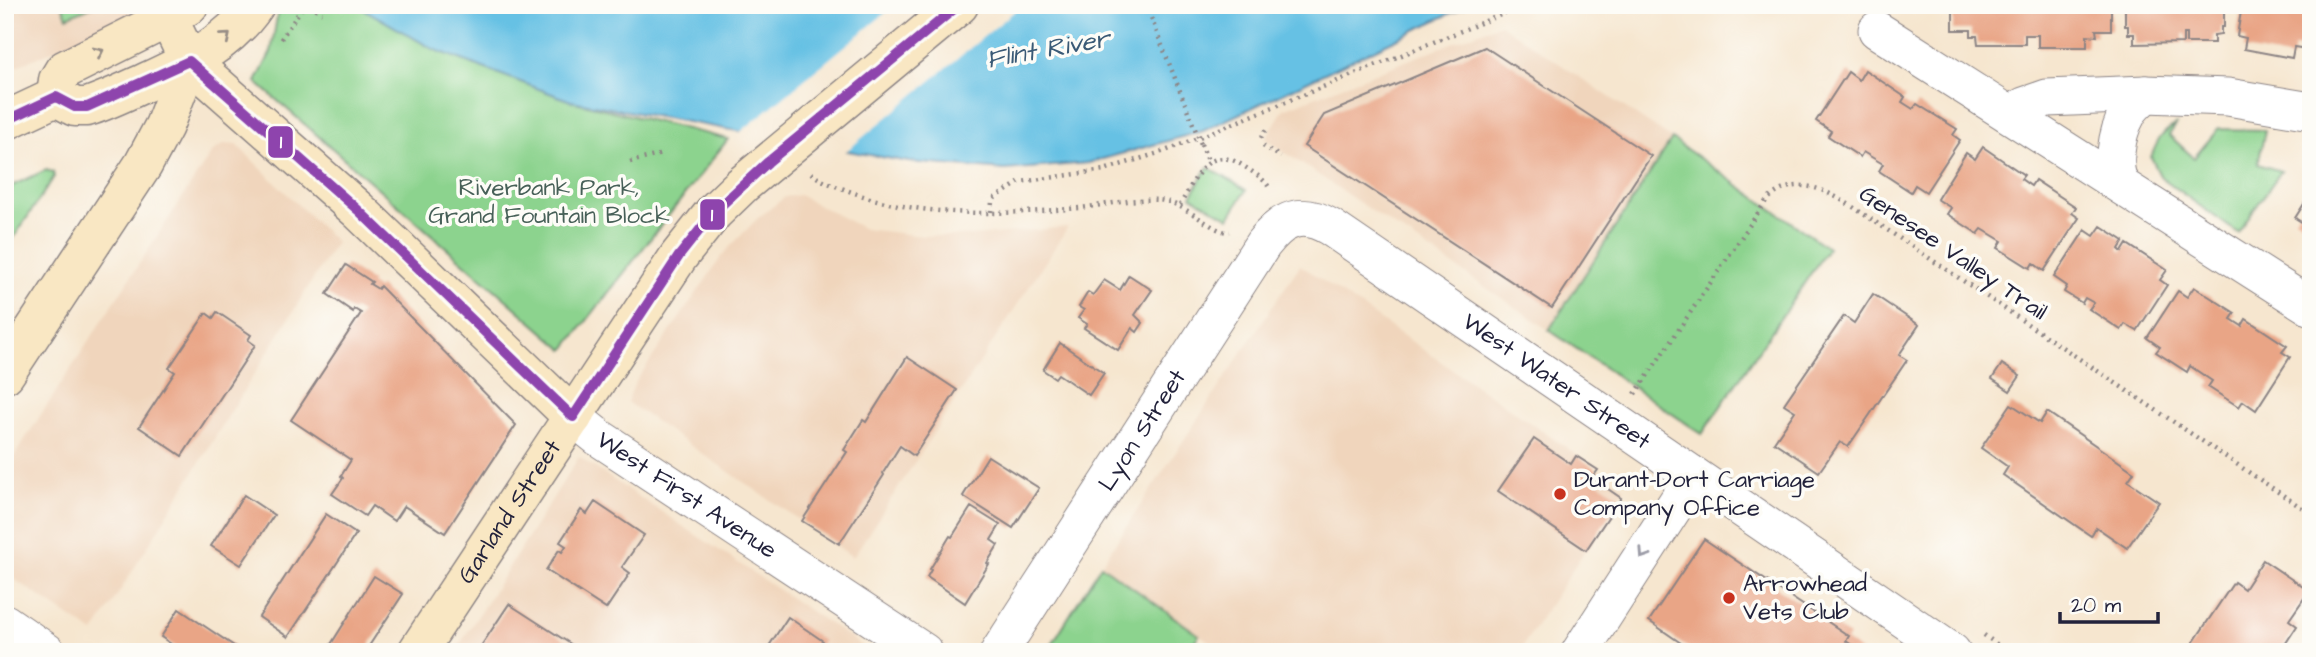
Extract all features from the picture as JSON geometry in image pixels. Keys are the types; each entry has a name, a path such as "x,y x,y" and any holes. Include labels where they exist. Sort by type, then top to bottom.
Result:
{"street":[{"path":"57,97 75,107 87,107 189,61 229,36 256,5"},
{"name":"Garland Street","path":"417,652 700,228 728,198 794,163 959,5"},
{"path":"5,374 143,165 164,126 189,61 178,12 64,70 58,80 57,97"},
{"path":"1877,30 2311,307"},
{"name":"West First Avenue","path":"189,61 358,210 572,417 598,437 924,652"},
{"path":"2013,116 2024,106 2047,98 2146,94 2228,97 2311,111"},
{"path":"2122,186 2116,177 2115,166 2123,125 2131,108 2146,94"},
{"path":"5,121 57,97"},
{"name":"West Water Street","path":"1294,219 1307,218 1330,227 1952,652"},
{"name":"Lyon Street","path":"999,652 1263,244 1277,228 1294,219"},
{"path":"1580,652 1694,476"},
{"path":"5,623 47,652"}],"path":[{"path":"281,39 304,5"},
{"path":"310,5 322,13"},
{"path":"1146,5 1209,163"},
{"path":"794,163 825,182 901,207 990,212 995,198 1020,182 1104,170 1165,151 1525,5"},
{"path":"1262,138 1266,129"},
{"path":"1263,146 1281,157"},
{"path":"630,162 663,154"},
{"path":"1180,205 1203,166 1222,157 1229,158 1259,176 1271,190"},
{"name":"Genesee Valley Trail","path":"1634,397 1766,201 1788,187 1812,186 1853,207 2311,514"}],"shaded area":[{"path":"5,5 144,5 113,25 5,71"},
{"path":"1500,24 1672,139 1549,330 1265,139 1284,109"},
{"path":"224,144 237,145 336,242 94,633 5,573 5,470 212,152"},
{"path":"799,195 864,229 923,236 973,236 1068,227 853,557 627,402 635,383 724,253 758,218 785,197"},
{"path":"1300,265 1625,488 1519,652 1224,652 1101,565"},
{"path":"579,457 872,652 455,652"}],"green space":[{"path":"62,5 95,5 67,17"},
{"name":"Riverbank Park, Grand Fountain Block","path":"279,5 357,5 433,49 571,101 728,139 564,350 256,82 271,52"},
{"path":"2176,125 2169,135 2194,158 2218,129 2265,130 2258,164 2281,171 2238,233 2161,178 2151,157 2160,138"},
{"path":"1672,139 1828,248 1702,434 1549,330"},
{"path":"1208,167 1246,190 1229,218 1191,196"},
{"path":"46,170 53,172 54,177 5,251 5,189"},
{"path":"1101,565 1199,635 1187,652 1047,652"}],"water":[{"name":"Flint River","path":"357,5 1468,5 1203,131 1088,163 1005,170 909,162 571,101 433,49"}],"pier":[{"path":"895,5 1022,5 844,153 738,134"}],"building":[{"path":"1953,5 2111,5 2111,30 2096,30 2097,36 2087,35 2087,47 2038,47 2038,35 2025,35 2025,44 1978,44 1977,36 1971,36 1971,30 1953,30"},
{"path":"2125,5 2224,5 2224,27 2221,27 2221,34 2214,35 2214,43 2186,43 2186,34 2183,34 2183,43 2134,44 2134,34 2128,34 2128,26 2125,26"},
{"path":"2242,5 2311,5 2311,59 2305,58 2307,49 2294,47 2292,58 2244,49 2246,38 2237,36"},
{"path":"1485,47 1651,156 1552,308 1304,146 1324,115"},
{"path":"1865,70 1905,97 1902,102 1913,109 1917,104 1957,129 1953,135 1960,140 1926,192 1915,185 1911,192 1879,171 1883,164 1863,152 1860,157 1828,136 1831,131 1816,121 1848,72 1859,80"},
{"path":"1983,147 2024,175 2021,179 2031,186 2035,180 2076,207 2072,213 2079,218 2044,271 2033,263 2030,268 1998,248 2002,241 1982,229 1978,234 1947,214 1951,208 1937,199 1966,153 1975,159"},
{"path":"2311,193 2311,228 2295,218"},
{"path":"2101,226 2124,241 2119,249 2122,252 2127,244 2167,270 2160,280 2167,285 2137,331 2125,324 2121,330 2089,309 2094,303 2085,298 2082,303 2064,292 2067,286 2054,277 2085,230 2094,236"},
{"path":"346,265 378,289 380,286 516,425 445,533 404,506 394,521 372,506 365,516 332,494 351,460 291,420 361,313 354,309 353,312 327,294"},
{"path":"1129,275 1152,290 1135,315 1143,323 1137,332 1132,328 1118,350 1084,328 1087,324 1078,318 1084,310 1079,307 1088,292 1093,295 1104,280 1120,290"},
{"path":"2194,287 2235,313 2231,319 2242,326 2246,319 2287,346 2282,352 2290,357 2256,410 2243,401 2239,407 2208,387 2212,381 2190,366 2187,372 2156,352 2160,347 2147,338 2178,291 2187,297"},
{"path":"1873,294 1919,325 1899,355 1907,360 1848,447 1840,442 1819,472 1774,442 1795,411 1784,404 1844,316 1854,323"},
{"path":"217,312 251,335 248,340 255,345 182,456 139,427 175,372 169,368 206,313 213,318"},
{"path":"1060,343 1104,373 1089,395 1058,374 1055,378 1043,370"},
{"path":"907,357 957,390 914,456 900,446 839,544 802,521 847,452 844,450 863,420 866,422"},
{"path":"2002,364 2020,376 2010,391 1992,379"},
{"path":"2011,404 2040,423 2047,412 2134,472 2128,481 2159,502 2127,548 2096,527 2091,536 2003,475 2008,467 1981,448"},
{"name":"Durant-Dort Carriage Company Office","path":"1534,439 1571,464 1576,456 1598,470 1592,478 1621,498 1586,550 1498,491"},
{"path":"988,456 1039,488 1013,528 963,496"},
{"path":"244,495 274,515 241,565 211,546"},
{"path":"595,502 644,535 622,567 630,573 606,609 546,570 559,550 562,552 566,546 560,542 581,510 587,514"},
{"path":"971,507 1000,525 991,540 998,545 965,603 927,577 950,536 952,537"},
{"path":"326,514 356,534 288,637 259,617"},
{"name":"Arrowhead Vets Club","path":"1704,539 1849,636 1846,641 1862,652 1694,652 1649,621"},
{"path":"2263,560 2309,591 2289,620 2297,626 2280,652 2187,652 2234,582 2244,589"},
{"path":"374,576 403,594 365,652 326,652"},
{"path":"509,604 583,652 483,652 479,649"},
{"path":"179,609 243,652 183,652 161,637"},
{"path":"788,617 823,641 816,652 765,652"}],"transit line":[{"name":"1","path":"5,121 56,97 75,107 87,107 189,61 358,210 573,417 679,256 714,212 768,162 959,5"}],"place":[{"name":"Durant-Dort Carriage Company Office","path":"1560,494"},
{"name":"Arrowhead Vets Club","path":"1729,598"}]}
